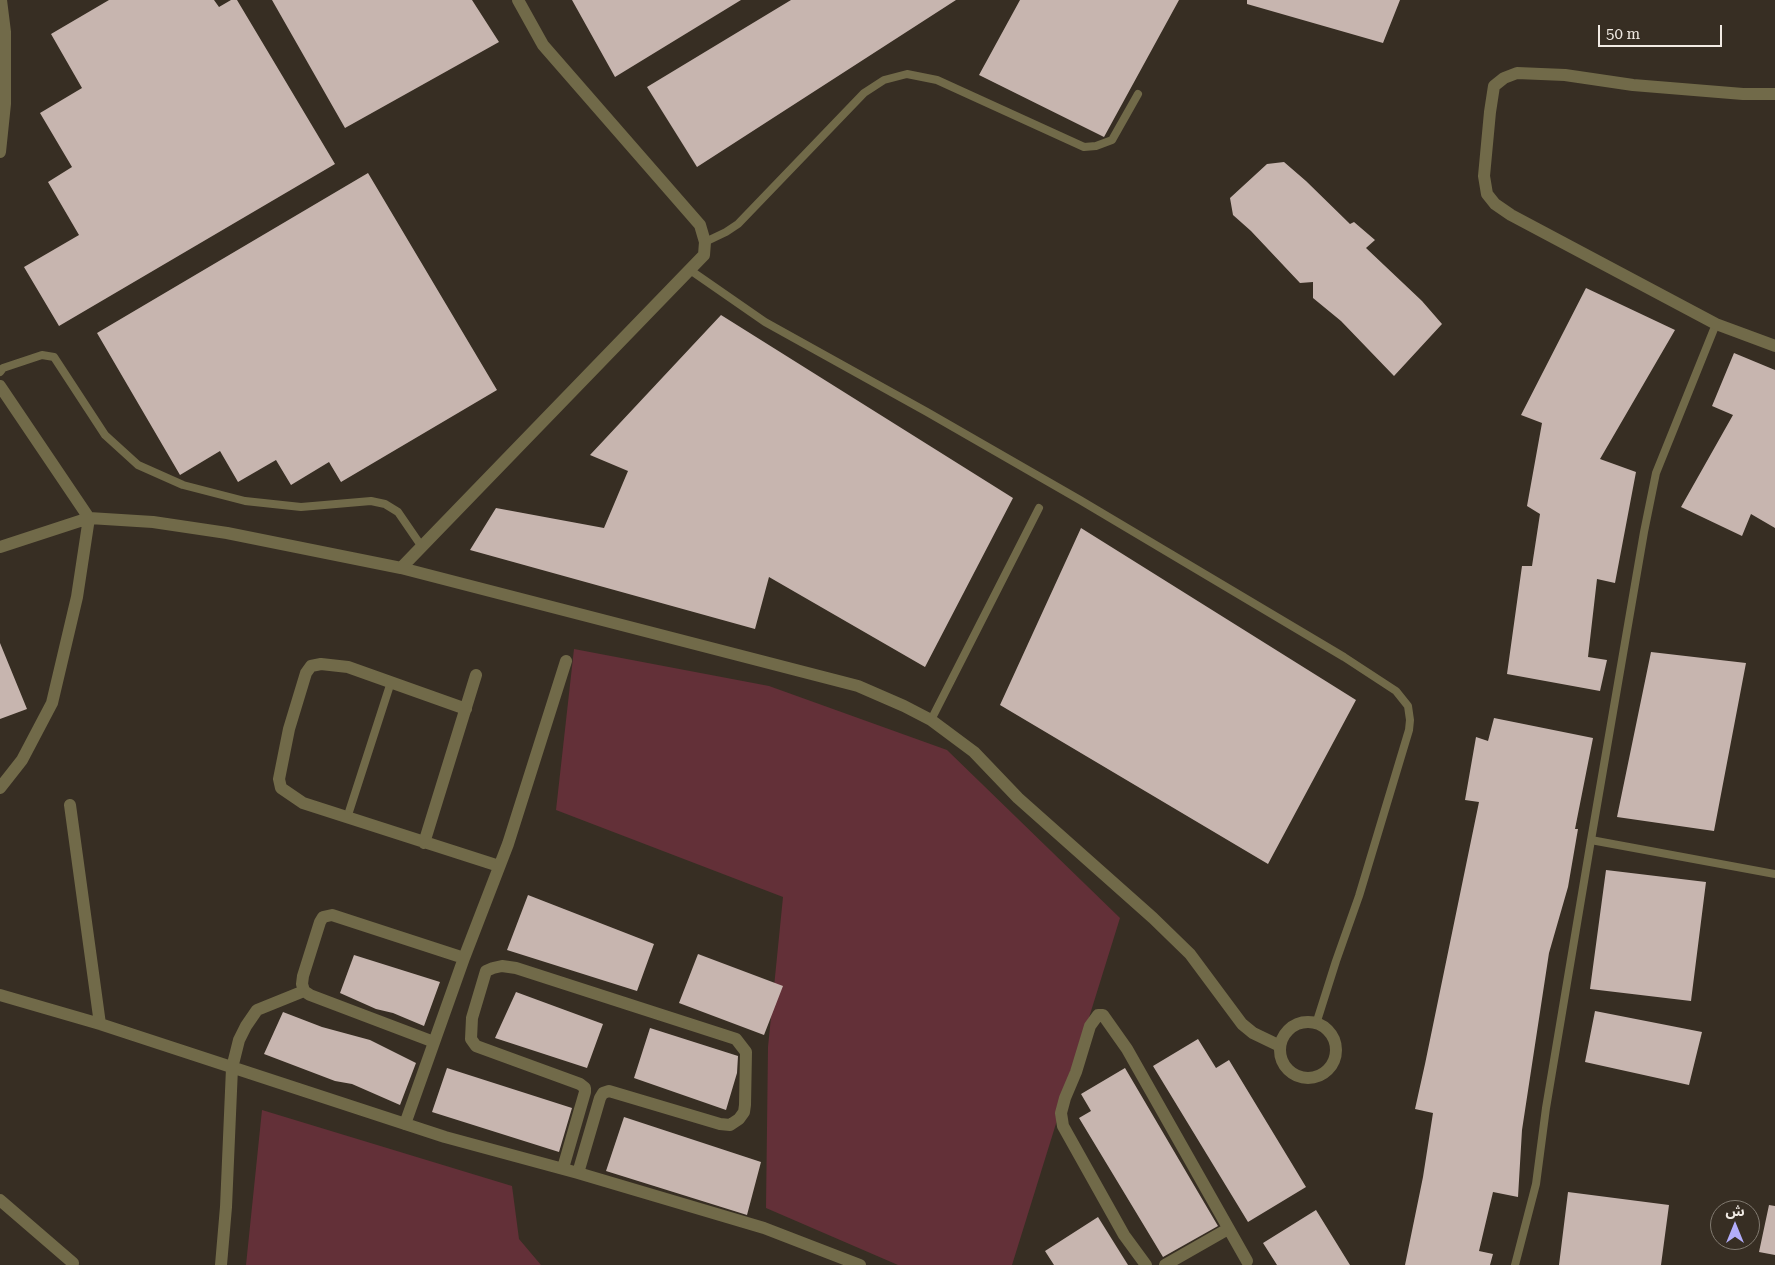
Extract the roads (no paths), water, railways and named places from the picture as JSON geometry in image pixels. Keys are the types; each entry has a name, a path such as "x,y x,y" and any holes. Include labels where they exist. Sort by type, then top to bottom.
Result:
{"street":[{"path":"0,152 5,104 5,32 1,0"},
{"path":"402,568 704,255 705,242 700,225 543,45 518,0"},
{"path":"1775,94 1743,94 1633,85 1565,75 1517,73 1504,78 1494,86 1484,176 1487,194 1495,204 1716,324 1775,346"},
{"path":"0,386 89,518 77,597 52,703 22,760 0,788"},
{"path":"0,547 89,518 154,522 227,533 402,568 858,686 931,720 974,752 1018,798 1153,918 1190,954 1242,1024 1253,1033 1280,1046"},
{"path":"406,1124 464,958 508,844 566,662"},
{"path":"466,709 348,667 321,664 311,666 306,673 289,729 279,779 281,788 303,803 499,866"},
{"path":"424,843 476,676"},
{"path":"70,805 100,1024"},
{"path":"434,1042 310,995 304,991 302,984 320,922 323,917 332,915 464,958"},
{"path":"563,1168 585,1088 580,1084 476,1046 471,1039 472,1018 486,971 493,968 502,966 516,968 736,1039 746,1052 745,1106 740,1119 730,1125 720,1124 609,1092 603,1093 578,1172"},
{"path":"221,1265 226,1207 232,1068 238,1040 257,1010 304,991"},
{"path":"0,995 100,1024 445,1137 578,1172 764,1228 860,1265"},
{"path":"1146,1265 1124,1235 1063,1126 1061,1113 1065,1098 1076,1072 1090,1026 1098,1015 1103,1015 1127,1049 1247,1261"},
{"path":"1309,1022 1316,1024 1330,1033 1336,1047 1333,1063 1322,1074 1307,1078 1292,1073 1282,1061 1280,1046 1283,1038 1293,1026 1309,1022"},
{"path":"0,1200 73,1263"},
{"path":"1165,1265 1228,1229"}],"lane":[{"path":"705,242 738,224 864,93 884,80 907,74 937,80 1084,147 1096,146 1112,140 1138,94"},
{"path":"690,270 765,322 1080,500 1344,657 1396,691 1408,706 1409,730 1359,896 1316,1024"},
{"path":"1515,1265 1536,1184 1548,1099 1591,840 1642,541 1656,473 1716,324"},
{"path":"0,372 4,368 42,355 54,357 105,435 138,465 183,486 244,501 302,507 371,501 385,504 398,512 422,547"},
{"path":"931,720 1039,508"},
{"path":"348,818 391,682"},
{"path":"1591,840 1775,874"}]}
